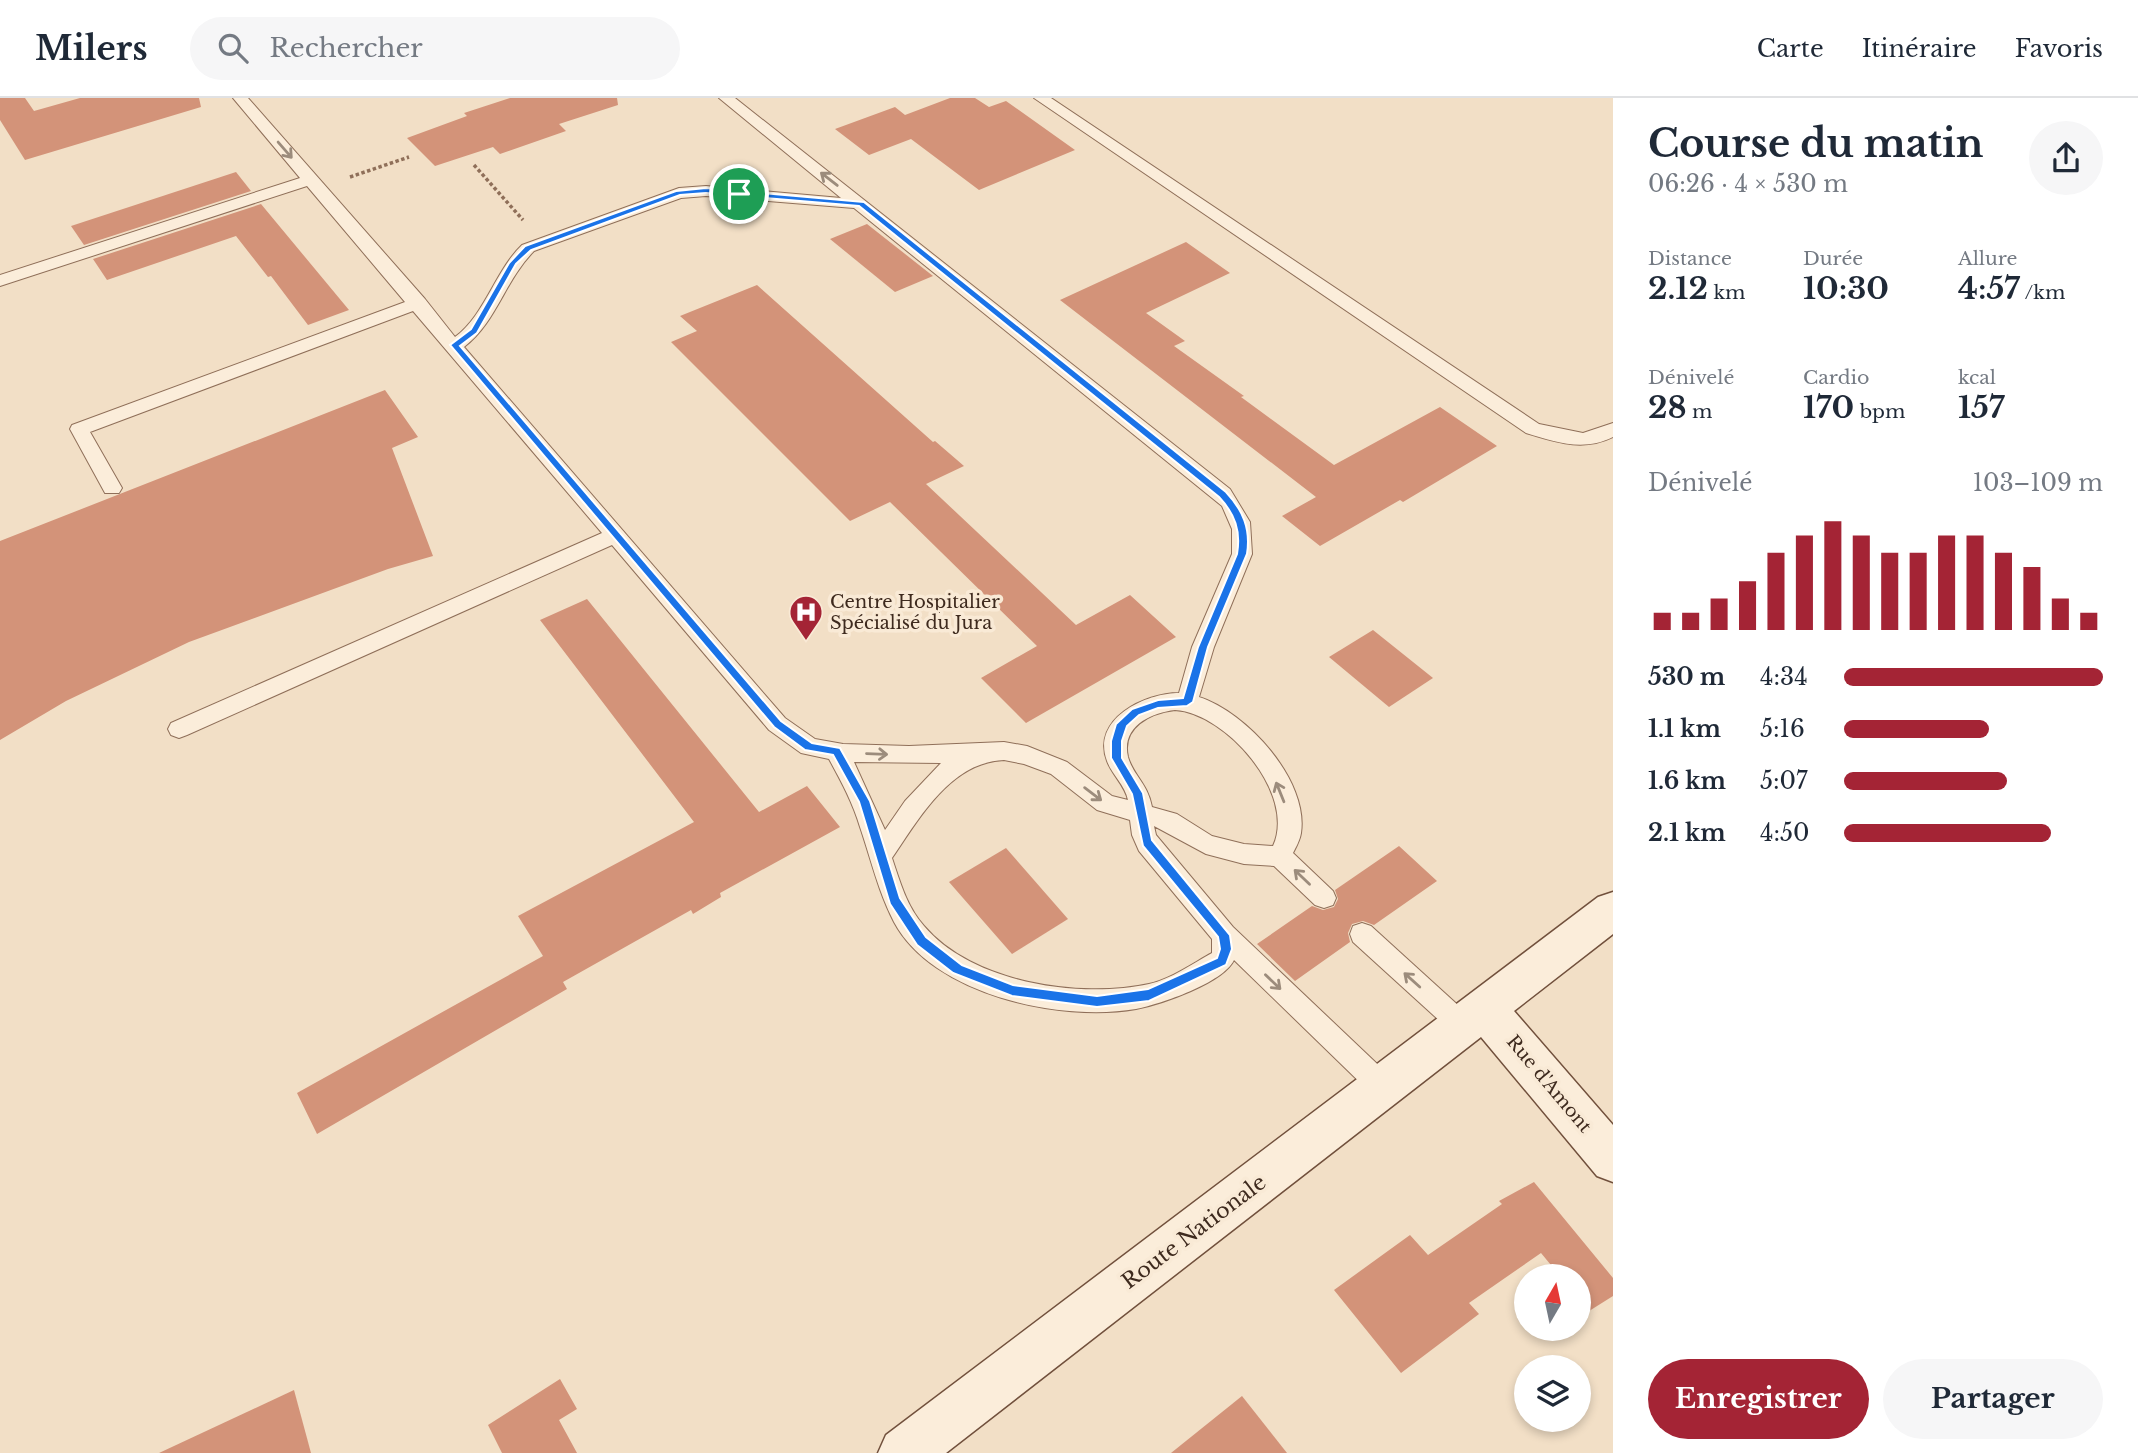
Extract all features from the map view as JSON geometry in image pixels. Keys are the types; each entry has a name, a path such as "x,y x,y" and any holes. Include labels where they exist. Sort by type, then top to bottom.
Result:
{"main road":[{"name":"Route Nationale","path":"904,1453 1613,910"},
{"name":"Rue d'Amont","path":"1472,1017 1513,1039 1613,1160"}],"lane":[{"path":"240,98 419,303 778,724 809,747 836,752 909,755 1004,751 1027,755 1059,768 1105,803 1169,821 1206,844 1244,854 1280,856 1324,898"},
{"path":"726,98 1223,495 1237,509 1245,538 1242,554 1203,647 1187,702"},
{"path":"1041,98 1534,429 1576,440 1594,440 1613,429"},
{"path":"0,281 313,184"},
{"path":"455,345 474,331 513,263 528,248 679,193 706,191 861,204"},
{"path":"112,488 79,429 419,303"},
{"path":"179,729 616,535"},
{"path":"1280,856 1290,832 1287,808 1261,752 1238,728 1204,708 1187,702 1158,704 1136,712 1122,724 1116,741 1117,758 1138,793 1147,842 1224,935 1383,1087"},
{"path":"836,752 864,801 895,900 921,941 957,969 1012,990 1097,1002 1149,995 1221,961 1226,949 1224,935"},
{"path":"880,857 913,808 949,769 985,752"},
{"path":"1362,934 1472,1017"}],"path":[{"path":"313,184 408,157"},
{"path":"474,165 543,241"}],"building":[{"path":"0,98 25,98 34,111 80,98 199,98 201,107 25,160 0,120"},
{"path":"510,98 617,98 618,105 559,124 566,131 500,154 493,147 435,166 407,138 467,116 464,113"},
{"path":"950,98 975,98 989,107 1006,101 1075,150 979,190 911,139 869,155 835,129 895,107 905,115"},
{"path":"236,172 251,191 84,245 71,226"},
{"path":"261,204 349,310 308,325 236,236 107,280 93,259"},
{"path":"867,224 933,276 895,292 830,239"},
{"path":"1186,242 1230,273 1146,313 1185,341 1174,346 1334,465 1440,407 1497,446 1403,502 1400,500 1320,546 1282,516 1316,497 1060,300"},
{"path":"757,285 933,442 964,466 926,484 1076,625 1130,595 1176,637 1026,723 981,678 1037,646 890,502 850,521 671,342 697,331 680,316"},
{"path":"385,390 418,437 392,448 433,556 388,569 189,642 66,701 0,740 0,541"},
{"path":"587,599 759,812 807,786 840,827 720,893 721,897 693,914 691,910 563,982 567,989 317,1134 297,1093 543,956 518,916 694,822 540,620"},
{"path":"1373,630 1433,678 1389,707 1329,657"},
{"path":"1399,846 1437,881 1374,925 1363,921 1352,924 1348,933 1350,942 1295,981 1257,944 1312,906 1323,910 1334,907 1338,899 1335,890"},
{"path":"1006,848 1068,919 1012,954 949,882"},
{"path":"1534,1182 1613,1278 1613,1296 1591,1310 1591,1264 1550,1264 1541,1253 1525,1264 1514,1264 1514,1272 1469,1303 1479,1314 1401,1373 1334,1290 1410,1235 1428,1255 1502,1204 1499,1201"},
{"path":"560,1379 577,1409 559,1420 577,1453 502,1453 488,1425"},
{"path":"294,1390 311,1453 159,1453"},
{"path":"1242,1396 1287,1453 1171,1453"}],"place":[{"name":"Centre Hospitalier Spécialisé du Jura","path":"806,642"}],"route":[{"path":"706,191 739,194 861,204 1237,509 1245,538 1242,554 1203,647 1187,702 1158,704 1136,712 1122,724 1116,741 1117,758 1138,793 1147,842 1224,935 1226,949 1221,961 1185,981 1149,995 1097,1002 1012,990 957,969 921,941 895,900 864,801 836,752 809,747 778,724 455,345 474,331 513,263 528,248 679,193 706,191"}]}
